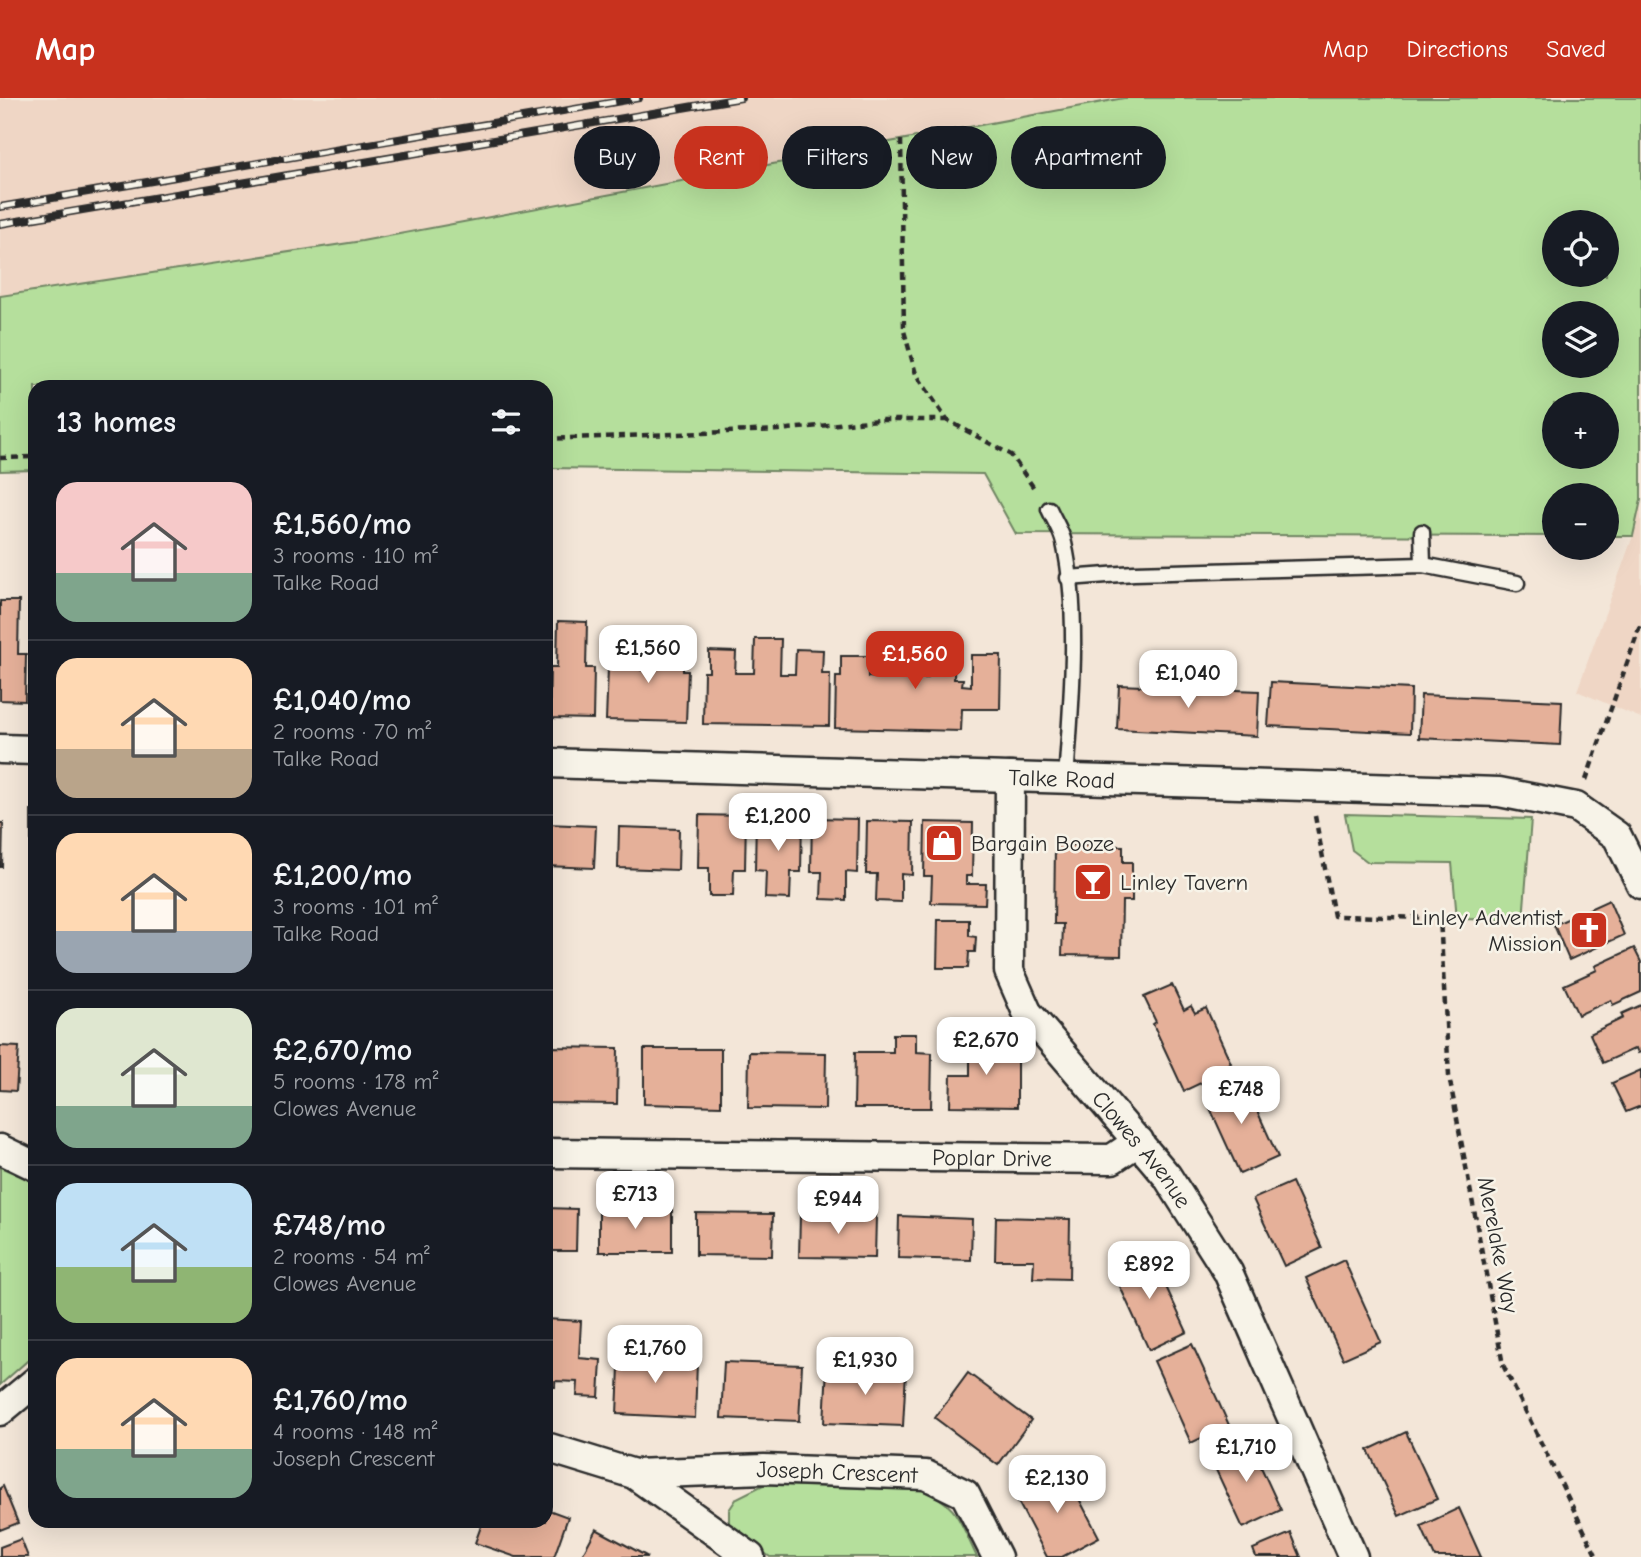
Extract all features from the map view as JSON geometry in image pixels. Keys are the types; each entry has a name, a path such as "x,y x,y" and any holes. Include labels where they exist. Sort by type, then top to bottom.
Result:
{"street":[{"path":"0,749 28,750"},
{"name":"Talke Road","path":"553,763 1499,792 1576,807"},
{"name":"Clowes Avenue","path":"1010,778 1009,971 1027,1012 1167,1175 1228,1272 1353,1557"},
{"path":"1576,807 1617,836 1641,884"},
{"name":"Poplar Drive","path":"553,1153 1112,1160 1139,1140"},
{"path":"0,1149 28,1163"},
{"path":"0,1411 28,1388"},
{"name":"Joseph Crescent","path":"553,1449 634,1474 750,1557"},
{"name":"Joseph Crescent","path":"634,1474 764,1469 926,1475 965,1494 997,1557"}],"lane":[{"path":"1048,509 1064,542 1068,579 1073,683 1066,779"},
{"path":"1422,532 1423,565"},
{"path":"1068,579 1134,573 1423,565 1517,583"}],"path":[{"path":"901,140 904,331 916,374 947,420 1011,455 1048,509"},
{"path":"553,439 779,430 878,420 947,420"},
{"path":"0,458 28,457"},
{"path":"1576,807 1641,623"},
{"name":"Merelake Way","path":"1309,787 1334,916 1440,918 1449,1076 1503,1365 1597,1557"}],"shaded area":[{"path":"0,98 1124,98 975,126 906,126 906,139 892,142 892,126 782,126 782,162 768,165 768,126 674,126 674,182 660,185 660,126 574,126 574,189 639,189 362,241 0,296"},
{"path":"1641,500 1641,718 1577,691 1633,536"}],"green space":[{"path":"1124,98 1641,98 1641,500 1633,536 1619,536 1619,483 1542,483 1542,536 1016,534 983,474 553,468 553,380 28,380 28,470 0,471 0,296 362,241 639,189 660,189 660,185 674,182 674,189 768,189 768,165 782,162 782,189 892,189 892,142 906,139 906,189 997,189 997,126 975,126"},
{"path":"1345,814 1531,819 1523,920 1457,919 1452,863 1368,862 1352,850"},
{"path":"0,1167 28,1179 28,1360 0,1385"},
{"path":"765,1484 921,1490 951,1508 977,1557 770,1557 729,1523 729,1510 737,1498"}],"building":[{"path":"0,601 19,601 18,654 26,654 25,701 0,700"},
{"path":"558,621 587,622 586,668 594,668 593,719 553,718 553,667 557,667"},
{"path":"657,637 683,638 683,671 688,671 686,722 606,720 608,669 613,669 614,645 641,646 641,670 656,670"},
{"path":"755,639 781,639 780,674 795,674 796,649 823,650 822,674 830,674 829,726 703,724 704,672 709,672 709,651 736,652 735,673 754,673"},
{"path":"887,644 913,644 912,678 928,678 928,644 955,644 954,679 963,679 962,685 971,686 971,655 1001,655 1000,709 962,709 961,731 835,728 836,677 841,677 841,656 868,656 868,677 887,678"},
{"path":"1271,682 1411,689 1410,733 1268,726"},
{"path":"1119,685 1259,691 1257,736 1117,729"},
{"path":"1421,695 1562,701 1560,745 1419,738"},
{"path":"699,815 746,816 745,869 734,869 733,896 709,896 709,868 698,868"},
{"path":"756,817 802,818 801,872 791,872 790,899 765,898 766,871 755,870"},
{"path":"812,818 858,819 857,873 846,872 846,900 821,899 822,872 811,872"},
{"path":"867,821 913,822 912,875 901,874 901,902 876,901 877,874 866,874"},
{"path":"925,822 973,823 972,876 966,876 966,884 986,884 985,904 931,903 932,876 924,876"},
{"path":"0,823 3,823 2,867 0,867"},
{"path":"553,824 596,826 594,868 553,866"},
{"path":"619,827 679,829 678,870 618,868"},
{"name":"Linley Tavern","path":"1055,845 1123,846 1123,862 1132,862 1132,901 1122,901 1121,956 1062,955 1063,924 1054,924"},
{"name":"Linley Adventist Mission","path":"1609,900 1624,935 1569,960 1554,925"},
{"path":"938,920 969,920 969,936 976,937 975,952 969,952 968,968 937,968"},
{"path":"1634,948 1641,962 1641,992 1613,1005 1611,1000 1578,1015 1564,985 1597,970 1595,966"},
{"path":"1172,985 1184,1010 1191,1006 1195,1013 1206,1008 1231,1063 1220,1068 1222,1073 1184,1091 1153,1024 1156,1022 1144,997"},
{"path":"1641,1005 1641,1052 1638,1053 1636,1048 1603,1063 1590,1034 1623,1018 1621,1014"},
{"path":"893,1034 916,1034 916,1052 932,1053 931,1108 854,1108 855,1052 893,1052"},
{"path":"970,1035 997,1035 997,1058 1017,1058 1017,1107 950,1106 951,1075 970,1075"},
{"path":"0,1046 19,1047 16,1091 0,1090"},
{"path":"553,1047 618,1048 617,1104 553,1103"},
{"path":"644,1049 721,1049 721,1106 644,1104"},
{"path":"749,1052 826,1053 825,1109 748,1108"},
{"path":"1641,1070 1641,1106 1626,1112 1612,1083"},
{"path":"1242,1077 1278,1157 1240,1174 1204,1095"},
{"path":"1292,1182 1322,1248 1284,1266 1253,1199"},
{"path":"553,1208 577,1209 576,1251 553,1251"},
{"path":"599,1210 672,1210 672,1252 599,1252"},
{"path":"696,1213 773,1214 772,1256 696,1255"},
{"path":"800,1215 876,1216 875,1258 799,1257"},
{"path":"899,1216 972,1219 971,1260 898,1258"},
{"path":"996,1217 1070,1219 1069,1279 1033,1278 1034,1260 995,1260"},
{"path":"1150,1252 1187,1332 1149,1350 1112,1269"},
{"path":"1344,1260 1381,1342 1343,1359 1306,1278"},
{"path":"553,1319 581,1321 579,1358 601,1360 599,1397 577,1396 578,1382 555,1381 555,1387"},
{"path":"620,1343 644,1344 644,1360 697,1362 695,1418 617,1414"},
{"path":"1192,1344 1229,1425 1191,1443 1154,1361"},
{"path":"724,1362 802,1365 799,1421 721,1418"},
{"path":"827,1367 906,1371 903,1426 824,1423"},
{"path":"968,1373 1031,1420 998,1465 935,1418"},
{"path":"1406,1432 1437,1499 1399,1516 1368,1450"},
{"path":"1248,1439 1281,1510 1243,1528 1210,1457"},
{"path":"1063,1468 1099,1537 1062,1557 1047,1557 1014,1494"},
{"path":"3,1486 18,1523 0,1530 0,1488"},
{"path":"1459,1508 1481,1557 1435,1557 1421,1526"},
{"path":"553,1512 568,1517 554,1557 516,1557 475,1543 480,1528 553,1528"},
{"path":"596,1529 648,1557 581,1557"},
{"path":"1291,1533 1301,1557 1256,1557 1253,1549"},
{"path":"21,1539 28,1557 0,1557 0,1547"}],"railway":[{"path":"0,207 639,98"},
{"path":"0,224 741,98"}],"place":[{"name":"Bargain Booze","path":"944,843"},
{"name":"Linley Tavern","path":"1093,882"},
{"name":"Linley Adventist Mission","path":"1589,930"}]}
